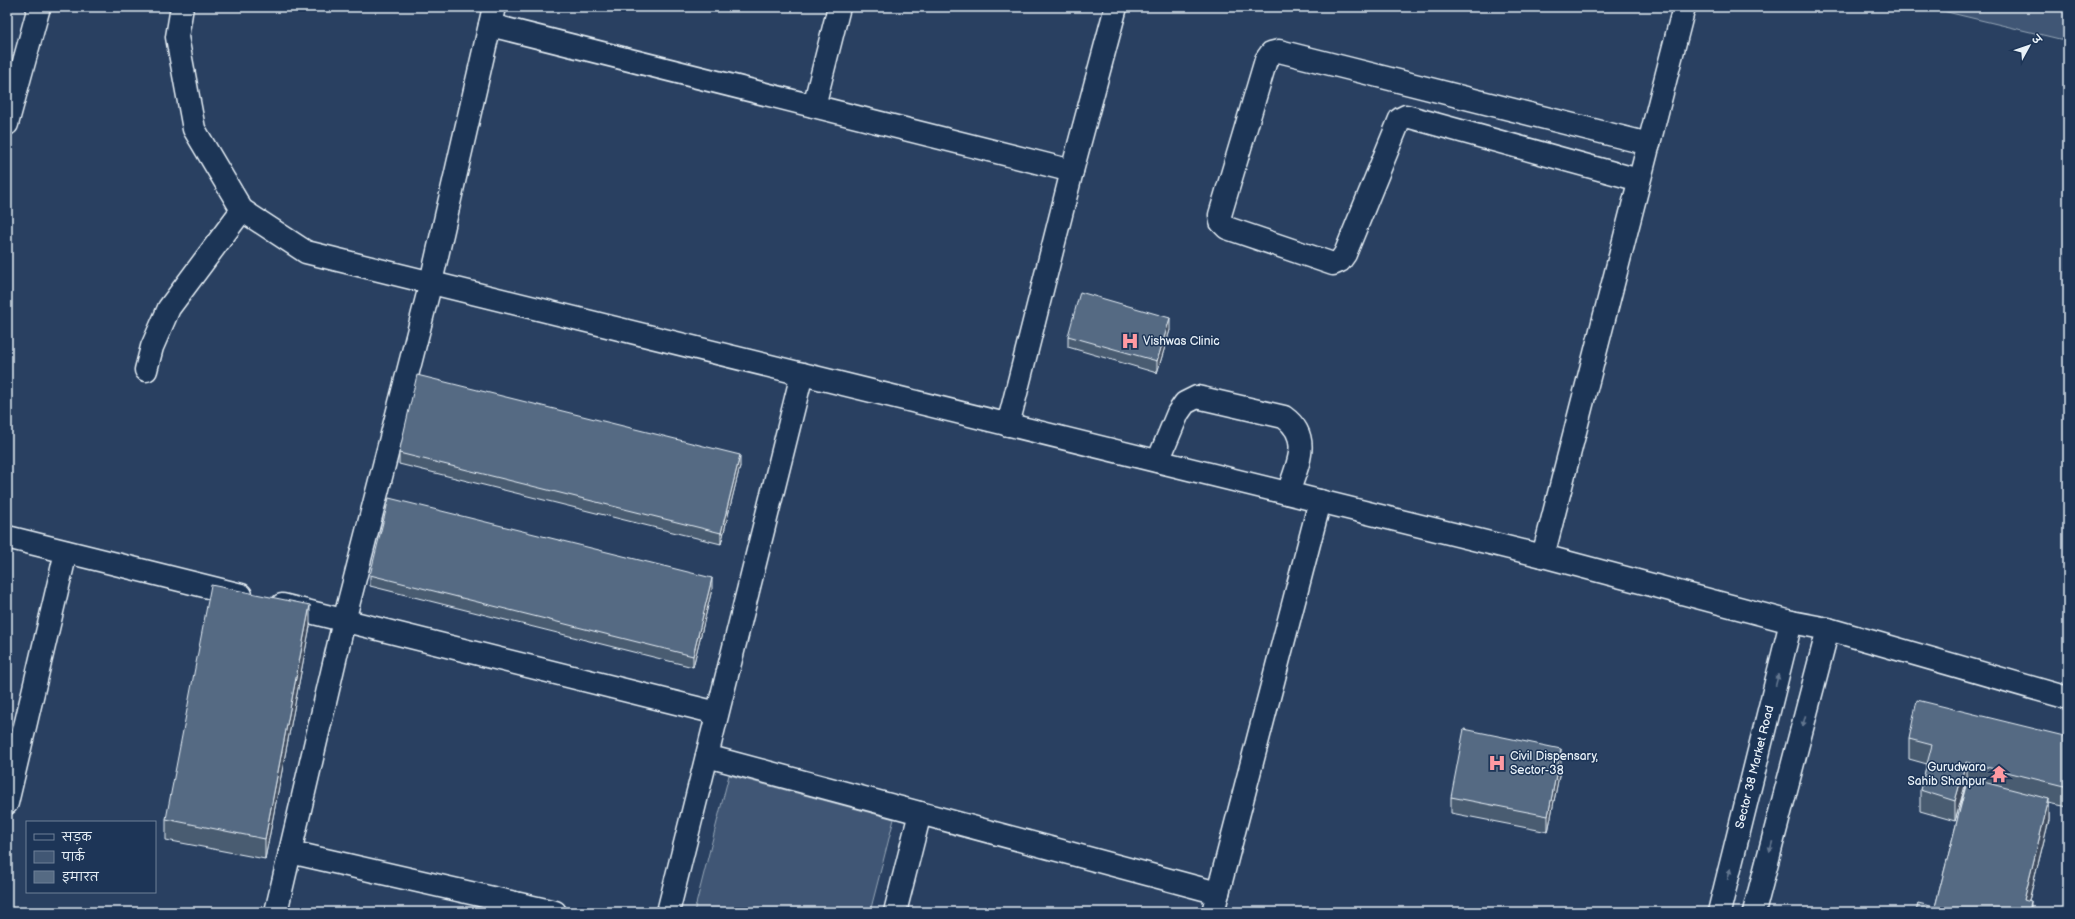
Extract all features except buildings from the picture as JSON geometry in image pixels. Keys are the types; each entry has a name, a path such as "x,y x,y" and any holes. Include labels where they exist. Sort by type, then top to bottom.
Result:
{"street":[{"path":"7,124 39,7"},
{"path":"182,7 177,36 194,130 242,210 306,252 1543,556 1791,622 1828,629 2068,698"},
{"path":"814,106 840,7"},
{"path":"1008,425 1072,171 1116,7"},
{"path":"1543,556 1684,7"},
{"path":"276,912 344,621 431,282 492,16 814,106 1072,171"},
{"path":"1639,180 1406,116 1400,119 1345,254 1340,261 1333,264 1227,228 1221,222 1220,215 1266,60 1271,53 1278,51 1649,144"},
{"path":"146,370 152,347 169,308 242,210"},
{"path":"668,912 802,374"},
{"path":"1158,461 1178,413 1185,403 1197,397 1284,417 1292,423 1300,439 1301,453 1288,493"},
{"path":"707,756 920,813 1215,903 1320,501"},
{"path":"7,537 717,713"},
{"path":"7,803 66,552"},
{"name":"Sector 38 Market Road","path":"1719,912 1791,622"},
{"path":"1754,912 1828,629"},
{"path":"895,912 920,813"},
{"path":"290,852 517,908 555,912"}],"green space":[{"path":"1926,7 2068,7 2068,41"},
{"path":"729,775 894,819 870,912 694,912"}],"place":[{"name":"Vishwas Clinic","path":"1130,341"},
{"name":"Civil Dispensary, Sector-38","path":"1497,763"},
{"name":"Gurudwara Sahib Shahpur","path":"1999,774"}]}
